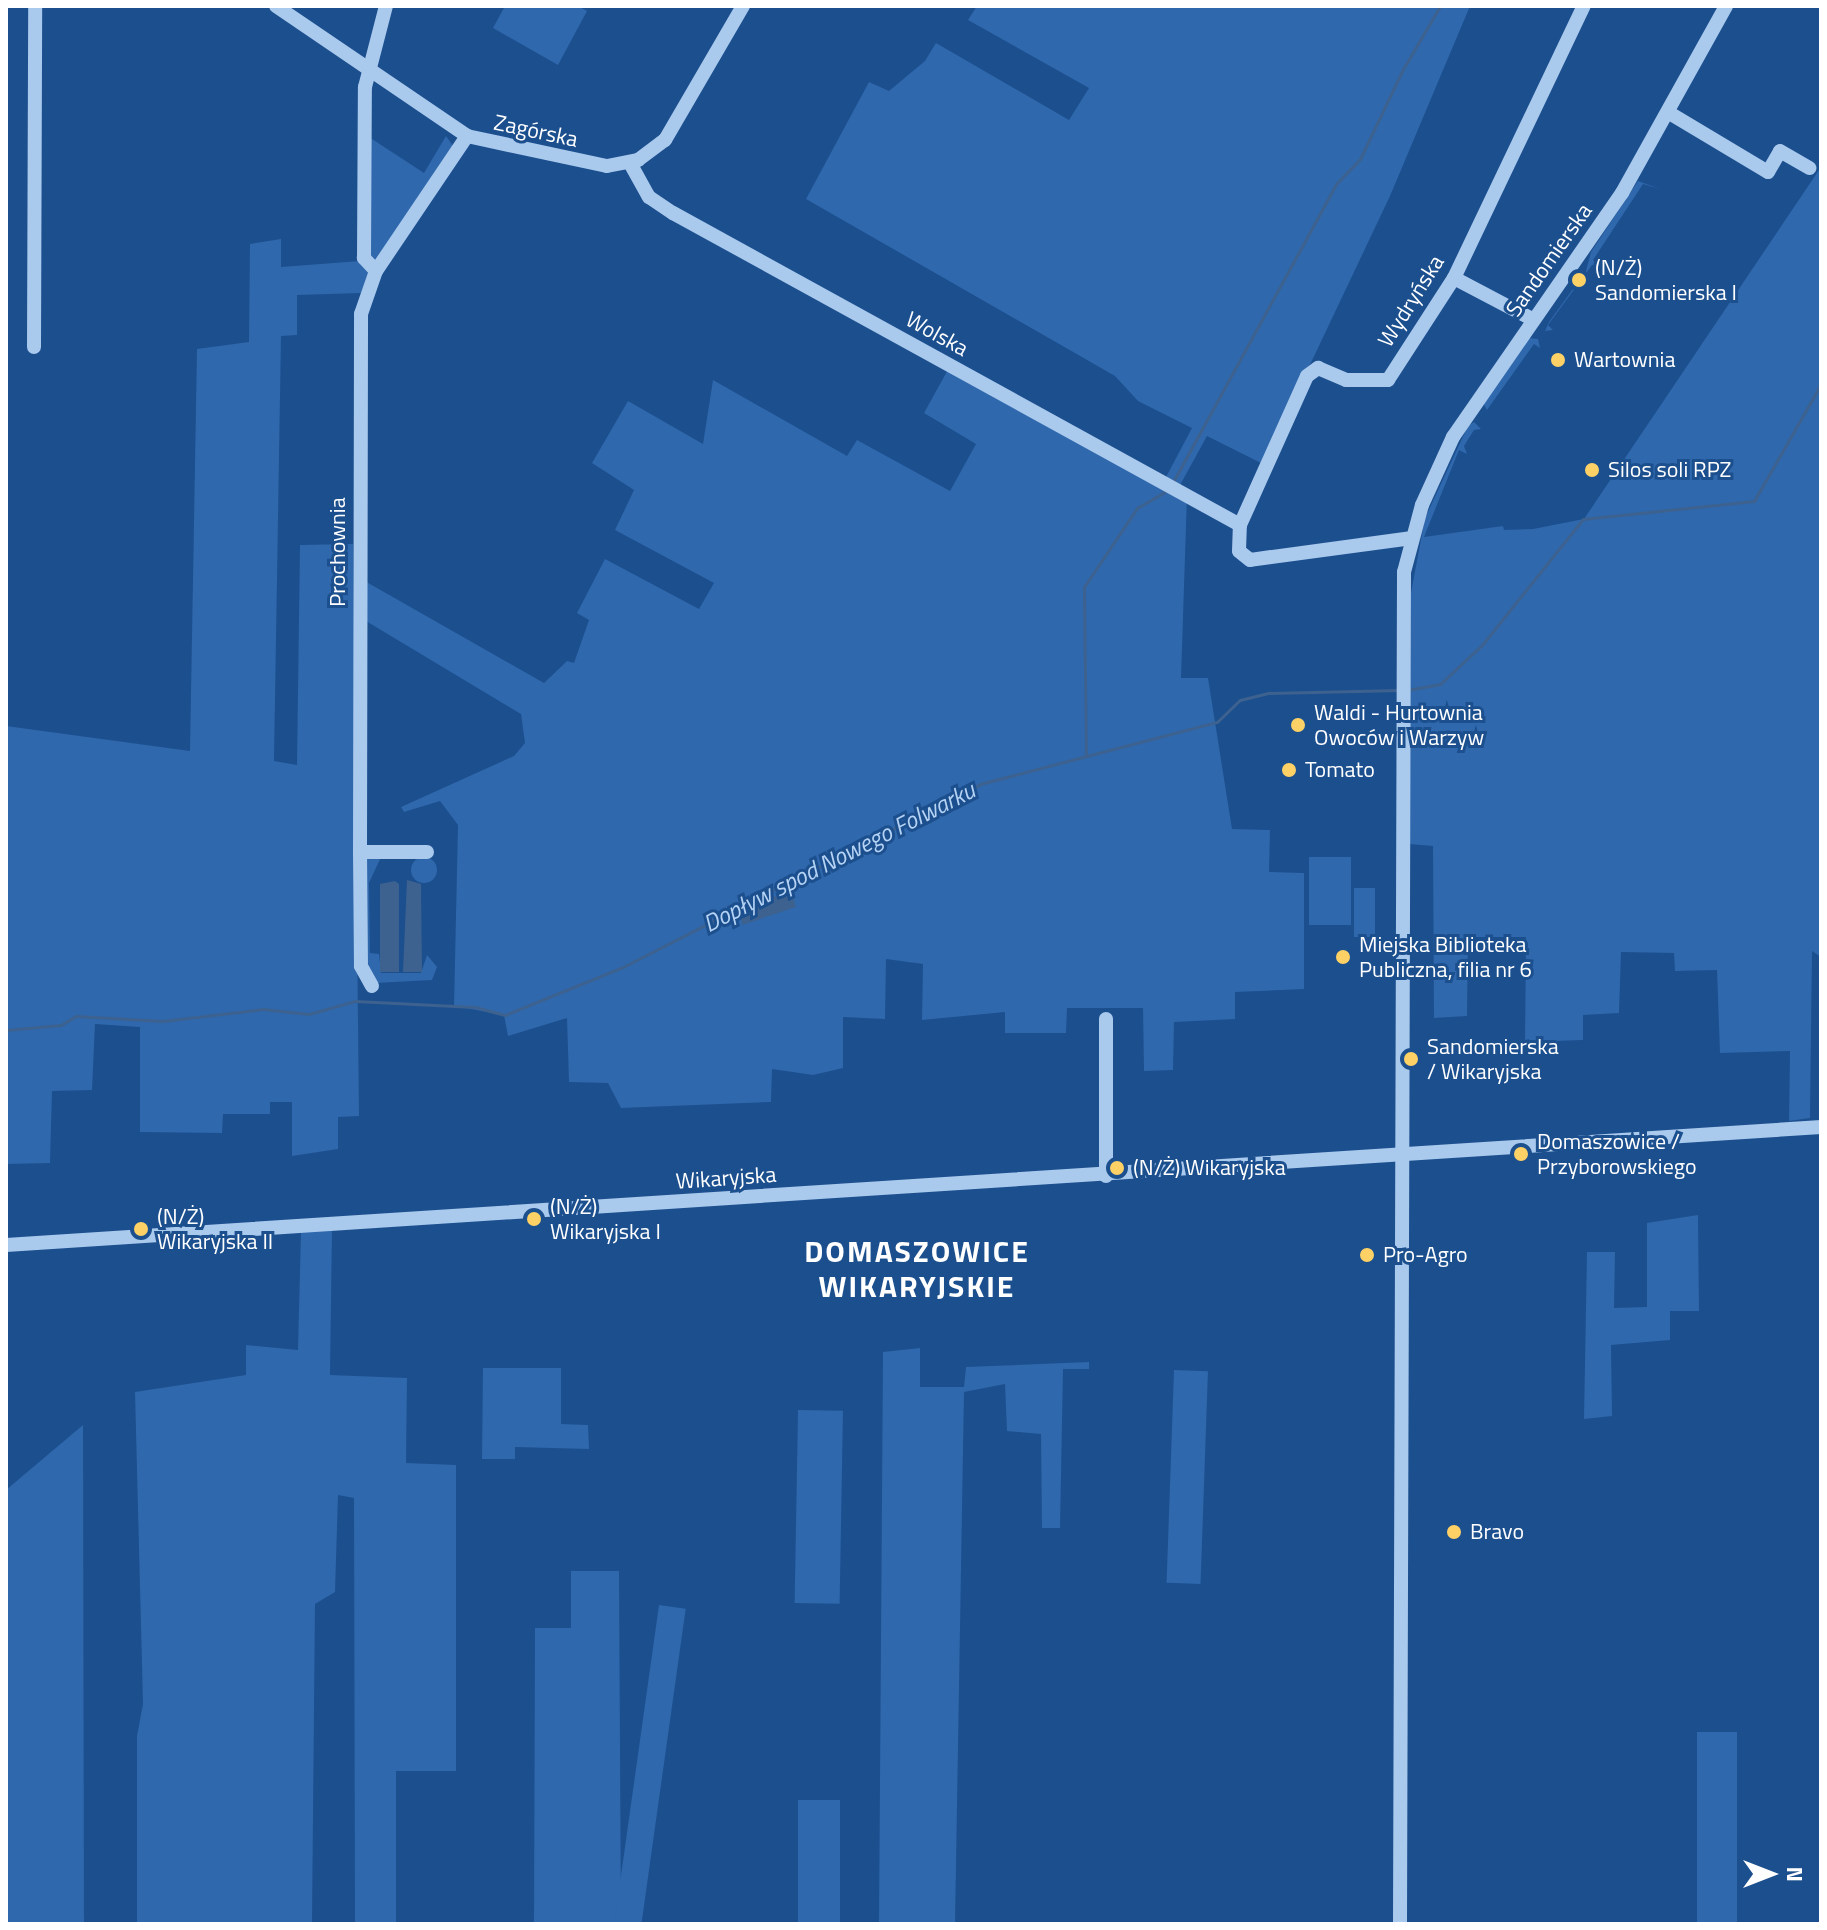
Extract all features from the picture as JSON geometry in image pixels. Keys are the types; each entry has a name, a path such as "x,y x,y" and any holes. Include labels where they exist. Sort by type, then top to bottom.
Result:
{"street":[{"path":"34,347 35,6"},
{"name":"Zagórska","path":"276,6 467,136 590,165 630,163"},
{"path":"376,271 364,258 369,71 386,6"},
{"path":"630,163 651,153 671,133 743,6"},
{"name":"Wydryńska","path":"1240,525 1310,371 1318,368 1346,380 1388,380 1454,278 1584,6"},
{"name":"Sandomierska","path":"1400,1924 1403,588 1412,539 1453,437 1671,114 1726,6"},
{"path":"1671,114 1768,172 1780,151 1810,168"},
{"name":"Prochownia","path":"372,986 361,966 360,328 376,271 467,136"},
{"name":"Wolska","path":"630,163 649,197 673,213 1240,525"},
{"path":"1454,278 1534,320"},
{"path":"1240,525 1239,551 1250,560 1412,539"},
{"path":"360,852 427,852"},
{"path":"1106,1019 1106,1176"},
{"name":"Wikaryjska","path":"6,1245 1106,1176 1821,1127"}],"shaded area":[{"path":"505,6 578,6 587,11 558,65 493,28"},
{"path":"977,6 1470,6 1390,196 1263,464 1207,436 1179,487 1165,479 1192,428 1138,401 1115,376 806,199 869,82 889,91 925,61 936,43 1069,120 1089,88 968,20"},
{"path":"446,136 453,146 377,262 368,260 369,137 424,173"},
{"path":"1821,167 1821,957 1812,951 1810,1118 1789,1121 1790,1051 1720,1053 1717,970 1675,971 1674,953 1621,952 1619,1013 1583,1015 1583,1040 1525,1042 1526,937 1468,937 1467,1016 1434,1018 1433,846 1409,844 1411,593 1425,518 1468,426 1474,422 1481,429 1474,430 1464,446 1467,454 1459,450 1424,537 1503,526 1504,530 1533,529 1584,519"},
{"path":"1638,181 1660,189 1643,184 1593,260 1600,265 1592,265 1548,325 1553,330 1545,331 1549,322 1586,271 1591,252"},
{"path":"281,239 281,267 360,261 369,273 361,293 297,295 297,335 281,336 274,761 297,765 300,545 353,544 359,1116 338,1117 338,1149 292,1156 292,1102 270,1102 270,1114 223,1114 222,1133 140,1132 140,1027 95,1024 92,1090 52,1091 50,1163 6,1164 6,726 190,751 197,349 249,342 250,244"},
{"path":"1529,338 1538,339 1540,348 1534,344 1487,410 1483,403"},
{"path":"950,366 1187,496 1181,678 1208,678 1232,829 1270,830 1269,872 1304,873 1304,989 1235,992 1235,1019 1174,1022 1173,1070 1144,1071 1143,1008 1067,1008 1066,1033 1005,1033 1005,1012 922,1020 923,964 886,959 885,1019 843,1017 843,1068 813,1075 772,1069 771,1102 621,1108 608,1083 569,1082 567,1018 508,1036 504,1015 454,1006 458,825 440,801 404,812 401,807 514,756 525,743 521,714 366,621 363,580 544,683 567,661 574,663 589,620 577,613 605,559 699,609 714,583 615,530 634,490 592,463 628,401 703,444 713,380 847,456 857,440 950,491 976,444 924,413"},
{"path":"381,857 369,883 370,953 379,954 381,973 421,973 427,955 437,967 432,980 375,983 367,964 363,868 367,858"},
{"path":"424,857 433,861 437,870 433,879 424,883 415,879 411,870 415,861"},
{"path":"1309,857 1351,857 1351,925 1309,925"},
{"path":"407,880 421,884 422,972 403,972"},
{"path":"395,881 399,884 399,972 380,972 380,884"},
{"path":"1354,888 1375,888 1375,937 1354,937"},
{"path":"791,889 796,907 742,925 740,912"},
{"path":"1698,1215 1699,1311 1670,1311 1670,1340 1611,1345 1612,1416 1584,1419 1587,1252 1615,1252 1614,1308 1647,1307 1647,1223"},
{"path":"332,1230 330,1375 407,1378 406,1463 456,1465 456,1771 396,1771 396,1924 355,1924 354,1498 338,1495 335,1592 315,1604 312,1924 137,1924 137,1736 143,1704 135,1392 246,1375 246,1345 298,1350 301,1232"},
{"path":"920,1348 920,1387 964,1387 966,1367 1089,1362 1089,1369 1063,1369 1060,1528 1042,1528 1041,1434 1007,1431 1005,1384 964,1392 955,1924 879,1924 883,1352"},
{"path":"483,1368 561,1368 561,1424 588,1425 589,1449 515,1447 515,1459 482,1459"},
{"path":"1174,1370 1208,1371 1201,1584 1167,1583"},
{"path":"798,1410 843,1411 840,1604 795,1603"},
{"path":"83,1425 84,1924 6,1924 6,1490"},
{"path":"571,1571 619,1571 621,1924 534,1924 535,1628 571,1628"},
{"path":"659,1605 686,1609 641,1924 615,1921"},
{"path":"1697,1732 1737,1732 1737,1924 1697,1924"},
{"path":"798,1800 840,1800 840,1924 798,1924"}],"waterway":[{"path":"1173,482 1336,184 1360,159 1402,71 1440,6"},
{"name":"Dopływ spod Nowego Folwarku","path":"1407,690 1440,684 1482,645 1583,519 1754,501 1821,384"},
{"path":"1086,756 1084,587 1137,508 1166,491"},
{"name":"Dopływ spod Nowego Folwarku","path":"6,1030 61,1025 76,1016 163,1021 263,1009 309,1014 355,1001 475,1007 505,1015 623,967 980,784 1217,722 1240,700 1269,693 1400,690"}],"place":[{"name":"(N/Ż) Sandomierska I","path":"1579,280"},
{"name":"Wartownia","path":"1558,360"},
{"name":"Silos soli RPZ","path":"1592,470"},
{"name":"Waldi - Hurtownia Owoców i Warzyw","path":"1298,725"},
{"name":"Tomato","path":"1289,770"},
{"name":"Miejska Biblioteka Publiczna, filia nr 6","path":"1343,957"},
{"name":"Sandomierska / Wikaryjska","path":"1411,1059"},
{"name":"Domaszowice / Przyborowskiego","path":"1521,1154"},
{"name":"(N/Ż) Wikaryjska","path":"1117,1168"},
{"name":"(N/Ż) Wikaryjska I","path":"534,1219"},
{"name":"(N/Ż) Wikaryjska II","path":"141,1229"},
{"name":"Pro-Agro","path":"1367,1255"},
{"name":"Bravo","path":"1454,1532"}],"district":[{"name":"DOMASZOWICE WIKARYJSKIE","path":"917,1268"}]}
